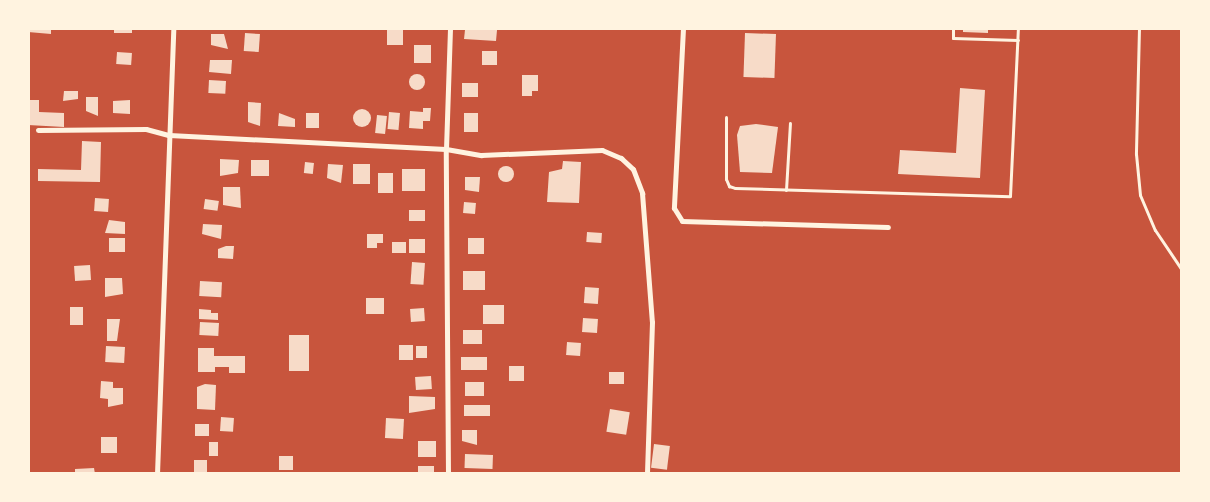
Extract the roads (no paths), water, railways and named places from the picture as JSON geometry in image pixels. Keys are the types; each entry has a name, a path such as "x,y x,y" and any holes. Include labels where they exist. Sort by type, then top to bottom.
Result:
{"street":[{"path":"157,474 173,28"},
{"path":"447,474 446,150 450,28"},
{"path":"683,28 674,208 682,221 888,227"},
{"path":"38,130 146,129 169,135 446,150 481,155 602,150 621,158 633,169 642,193 652,322 647,474"}],"lane":[{"path":"953,28 953,38 1017,40"},
{"path":"726,117 729,186 786,190 1010,196 1018,28"},
{"path":"1139,28 1136,154 1140,195 1155,230 1182,270"},
{"path":"786,190 790,123"}]}
